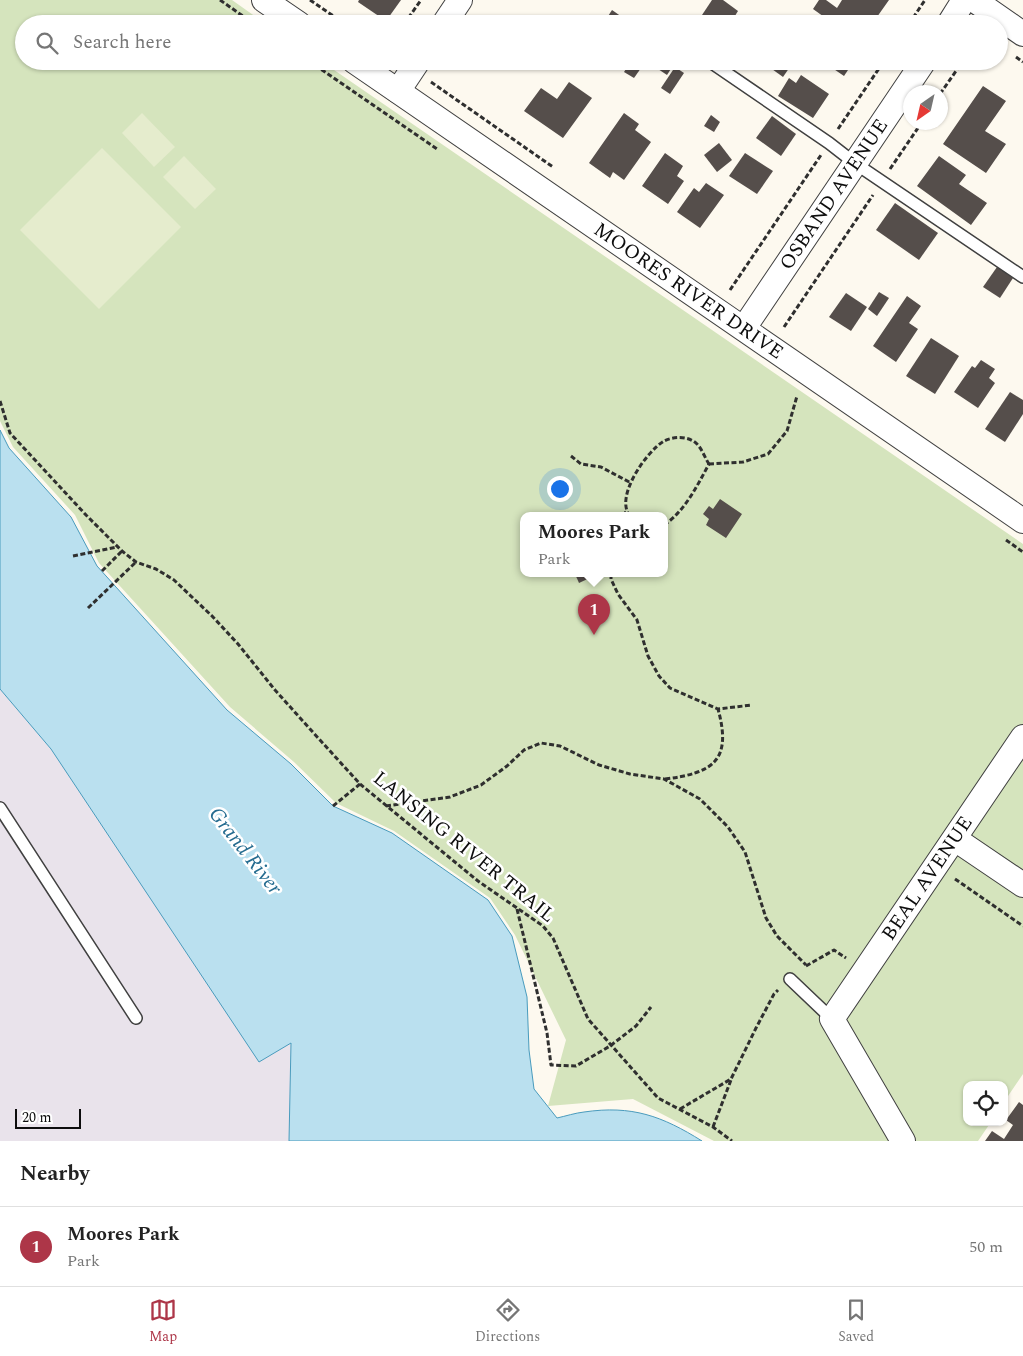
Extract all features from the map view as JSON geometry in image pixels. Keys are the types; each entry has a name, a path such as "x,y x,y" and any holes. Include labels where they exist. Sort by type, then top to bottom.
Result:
{"street":[{"path":"264,0 286,15"},
{"path":"450,15 460,0"},
{"path":"955,15 964,0"},
{"path":"974,0 996,15"},
{"path":"1008,24 1023,34"},
{"name":"MOORES RIVER DRIVE","path":"367,70 1023,521"},
{"path":"398,91 412,70"},
{"name":"OSBAND AVENUE","path":"744,328 918,70"},
{"name":"BEAL AVENUE","path":"832,1019 1023,737"},
{"path":"955,839 1023,885"},
{"path":"832,1019 903,1141"}],"lane":[{"path":"722,70 829,143 882,182 1023,277"},
{"path":"0,808 136,1018"},
{"path":"790,979 832,1019"}],"path":[{"path":"220,0 242,15"},
{"path":"310,0 332,15"},
{"path":"410,15 420,0"},
{"path":"915,15 925,0"},
{"path":"730,290 878,70"},
{"path":"946,85 957,70"},
{"path":"784,327 917,130"},
{"path":"709,464 743,462 768,454 787,431 797,396"},
{"name":"LANSING RIVER TRAIL","path":"0,401 10,433 86,515 122,551 136,562 156,569 174,580 212,616 310,730 360,784 478,881 544,926 553,938 588,1019 658,1098 713,1127 732,1141"},
{"path":"626,512 624,500 631,483 648,456 665,441 684,437 696,443 709,464"},
{"path":"571,456 581,464 601,468 631,483"},
{"path":"668,523 688,500 709,464"},
{"path":"74,556 118,547"},
{"path":"102,571 122,551"},
{"path":"88,608 136,562"},
{"path":"610,577 618,594 637,620 648,656 659,676 670,688 718,709 752,705"},
{"path":"386,806 450,797 481,785 507,766 524,750 542,743 560,746 598,765 630,774 664,779 694,774 708,768 718,759 724,730 718,709"},
{"path":"664,779 700,799 728,827 745,852 766,918 777,936 806,965"},
{"path":"333,806 360,784"},
{"path":"955,880 1023,926"},
{"path":"516,907 547,1033 551,1064 576,1066 610,1046 636,1026 651,1006"},
{"path":"713,1127 731,1079 774,994 806,965 834,950 864,972"},
{"path":"679,1109 731,1079"}],"shaded area":[{"path":"0,689 51,749 259,1061 291,1043 289,1141 0,1141"}],"green space":[{"path":"0,0 232,0 253,15 15,15 15,70 334,70 1023,544 1023,1074 1008,1096 1008,1081 963,1081 963,1126 988,1126 978,1141 714,1141 633,1099 548,1106 566,1040 515,935 490,898 394,831 336,803 294,762 230,707 99,563 75,515 13,447 0,421"},
{"path":"142,113 175,147 154,167 122,133"},
{"path":"102,148 181,227 99,309 20,230"},
{"path":"184,156 216,189 195,209 163,177"}],"water":[{"name":"Grand River","path":"0,430 9,448 71,517 97,566 227,710 291,764 333,806 392,833 488,900 512,936 527,997 529,1050 534,1089 557,1118 581,1112 601,1110 646,1114 673,1125 702,1141 289,1141 291,1043 259,1062 51,749 0,689"}],"building":[{"path":"359,0 401,0 390,15 377,15 358,2"},
{"path":"712,0 723,0 738,11 736,15 702,15"},
{"path":"819,0 826,0 837,8 842,0 889,0 878,15 821,15 813,9"},
{"path":"612,10 619,15 609,15"},
{"path":"625,70 640,70 634,78 624,72"},
{"path":"660,70 670,70 667,75"},
{"path":"673,70 680,70 684,73 670,94 661,88"},
{"path":"773,70 788,70 783,77"},
{"path":"835,70 848,70 844,76"},
{"path":"801,75 829,94 813,118 778,96 789,78 796,83"},
{"path":"569,82 592,98 563,138 524,111 541,88 557,99"},
{"path":"983,86 1006,101 985,131 1006,144 986,173 943,144"},
{"path":"624,113 639,124 635,130 651,142 624,180 613,172 610,178 589,163"},
{"path":"711,115 720,122 714,132 704,126"},
{"path":"772,116 796,134 781,156 756,138"},
{"path":"719,143 732,160 717,172 704,155"},
{"path":"665,153 683,166 677,176 684,181 668,204 642,186"},
{"path":"745,153 773,171 757,194 729,176"},
{"path":"939,156 966,175 959,184 987,203 971,225 917,186"},
{"path":"706,183 724,195 700,228 677,212 694,188 699,192"},
{"path":"895,203 938,233 919,260 876,230"},
{"path":"997,267 1013,278 1000,298 983,287"},
{"path":"879,292 889,298 877,316 868,309"},
{"path":"846,293 867,307 851,331 829,317"},
{"path":"907,296 921,306 909,323 918,329 896,362 873,346"},
{"path":"931,338 959,356 935,394 906,376"},
{"path":"981,360 995,369 989,378 995,383 978,408 954,392 972,366 975,368"},
{"path":"1010,392 1023,400 1023,414 1005,442 985,429"},
{"path":"720,499 742,514 726,538 706,525 709,519 703,514 709,506 713,509"},
{"path":"576,577 592,577 579,583"},
{"path":"1019,1102 1023,1105 1023,1141 985,1141 992,1131 1004,1139 1013,1125 1008,1121 1008,1117"}],"place":[{"name":"Moores Park","path":"594,635"}]}
